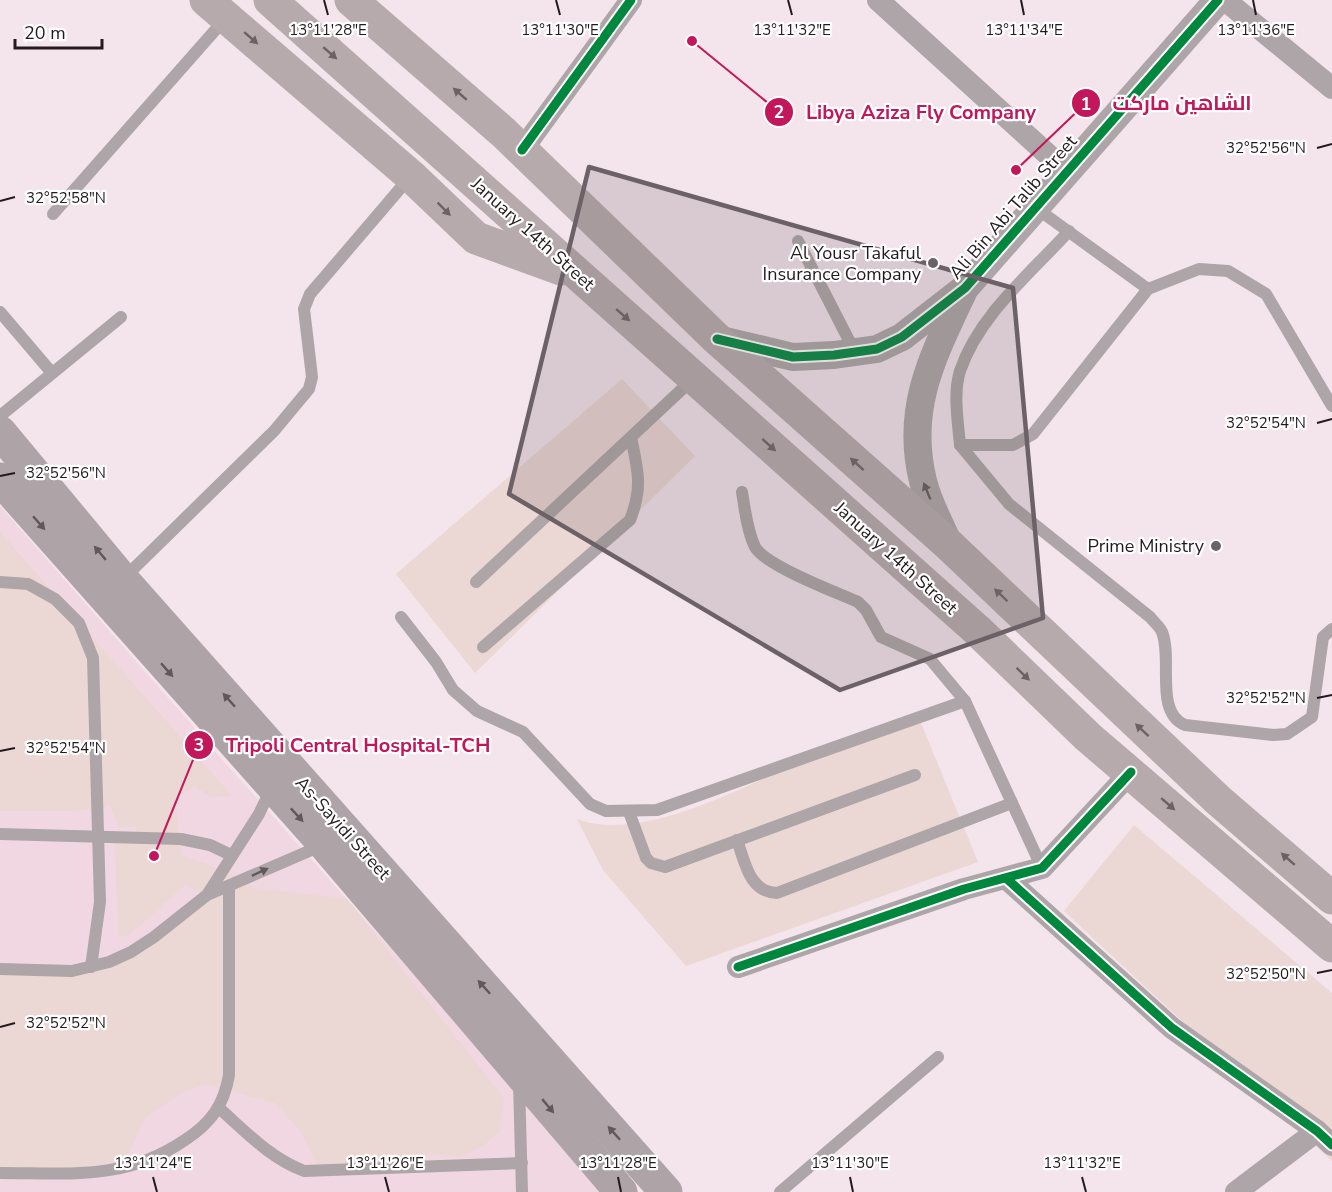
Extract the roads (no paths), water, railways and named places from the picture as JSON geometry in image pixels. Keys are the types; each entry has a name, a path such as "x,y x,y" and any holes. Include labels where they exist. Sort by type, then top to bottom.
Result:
{"highway":[{"name":"January 14th Street","path":"270,0 977,630 1088,737 1332,945"},
{"path":"351,0 513,141 717,339 949,545 1140,729 1332,898"},
{"path":"217,9 411,176 476,238 501,249 529,255 579,276"}],"main road":[{"name":"As-Sayidi Street","path":"0,432 123,580 666,1192"},
{"name":"As-Sayidi Street","path":"0,479 271,788 324,844 621,1192"}],"street":[{"path":"513,141 631,0"},
{"path":"878,0 1066,171"},
{"name":"Ali Bin Abi Talib Street","path":"717,339 793,357 877,349 903,337 965,288 1218,0"},
{"path":"1225,0 1332,88"},
{"name":"Ali Bin Abi Talib Street","path":"949,545 923,482 917,442 918,417 921,391 931,360 965,288"},
{"path":"738,967 964,890 1042,868 1131,772"},
{"path":"1007,879 1172,1028 1324,1138 1236,1192"}],"lane":[{"path":"53,214 217,9"},
{"path":"123,580 274,431 309,389 312,377 304,309 310,294 411,176"},
{"path":"1035,207 1148,289"},
{"path":"1069,231 981,326 960,373 957,405 960,445 1009,504 1150,617 1162,632 1169,710 1176,721 1185,725 1251,733 1287,734 1312,717 1323,637 1332,629"},
{"path":"798,241 855,352"},
{"path":"960,445 1012,445 1033,434 1148,289 1199,269 1228,271 1266,294 1332,406"},
{"path":"0,312 52,373"},
{"path":"0,416 121,317"},
{"path":"476,582 695,377"},
{"path":"483,647 630,520 639,496 640,476 631,437"},
{"path":"742,492 756,549 792,573 858,602 867,610 881,637 930,659 965,701 1042,868"},
{"path":"0,582 28,584 55,599 79,623 93,658 100,902 91,967"},
{"path":"400,617 436,662 453,690 477,711 523,732 590,804 606,811 657,810 723,789 965,701"},
{"path":"629,812 646,858 658,866 672,865 915,775"},
{"path":"207,896 259,814 271,788"},
{"path":"737,840 754,883 768,893 777,893 1012,802"},
{"path":"0,834 195,840 231,855"},
{"path":"0,969 54,971 91,967 131,952 207,896 324,844"},
{"path":"0,1173 96,1174 132,1167 180,1144 204,1127 219,1108 229,1075 229,886"},
{"path":"780,1192 938,1057"},
{"path":"519,1073 522,1192"},
{"path":"219,1108 272,1154 304,1171 522,1163"}],"place":[{"name":"Libya Aziza Fly Company","path":"692,41"},
{"name":"الشاهين ماركت","path":"1016,170"},
{"name":"Al Yousr Takaful Insurance Company","path":"933,263"},
{"name":"Prime Ministry","path":"1216,546"},
{"name":"Tripoli Central Hospital-TCH","path":"154,856"}]}
